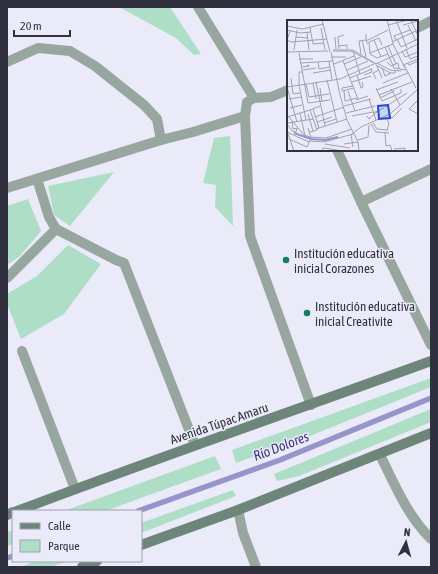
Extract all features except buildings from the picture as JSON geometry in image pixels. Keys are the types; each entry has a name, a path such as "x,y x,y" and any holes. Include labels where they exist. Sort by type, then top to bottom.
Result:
{"street":[{"path":"198,7 254,98"},
{"path":"418,28 431,21"},
{"path":"7,62 38,48 70,51 95,66 144,105 157,119 161,140"},
{"path":"287,90 271,97 254,98 247,102 245,116 250,236 311,405"},
{"path":"7,188 161,140 245,116"},
{"path":"337,151 431,345"},
{"path":"361,202 431,169"},
{"path":"38,179 49,217 56,229 124,263 195,445"},
{"path":"7,278 56,229"},
{"path":"22,351 75,489"},
{"name":"Avenida Túpac Amaru","path":"20,510 431,360"},
{"path":"142,545 238,510 431,434"},
{"path":"380,455 404,504 419,526 431,539"},
{"path":"238,510 242,533 256,567"},
{"path":"82,567 94,562"}],"green space":[{"path":"119,7 170,7 201,54 194,55 176,38"},
{"path":"230,136 233,226 215,207 216,185 203,183 214,138"},
{"path":"114,172 70,226 54,215 48,186"},
{"path":"28,199 41,231 19,257 7,265 7,206"},
{"path":"68,245 101,264 64,314 21,339 7,304 7,294 37,276"},
{"path":"431,378 431,387 305,438 236,463 232,450"},
{"path":"431,409 431,422 299,476 277,481 274,474"},
{"path":"215,456 221,469 108,510 67,510"},
{"path":"233,490 236,496 142,533 142,523"},
{"path":"12,530 12,544 7,546 7,532"},
{"path":"33,562 64,562 51,567 20,567"}],"waterway":[{"name":"Río Dolores","path":"141,510 280,460 431,398"},
{"name":"Río Dolores","path":"7,558 12,556"}],"place":[{"name":"Institución educativa inicial Corazones","path":"286,260"},
{"name":"Institución educativa inicial Creativite","path":"307,313"}]}
